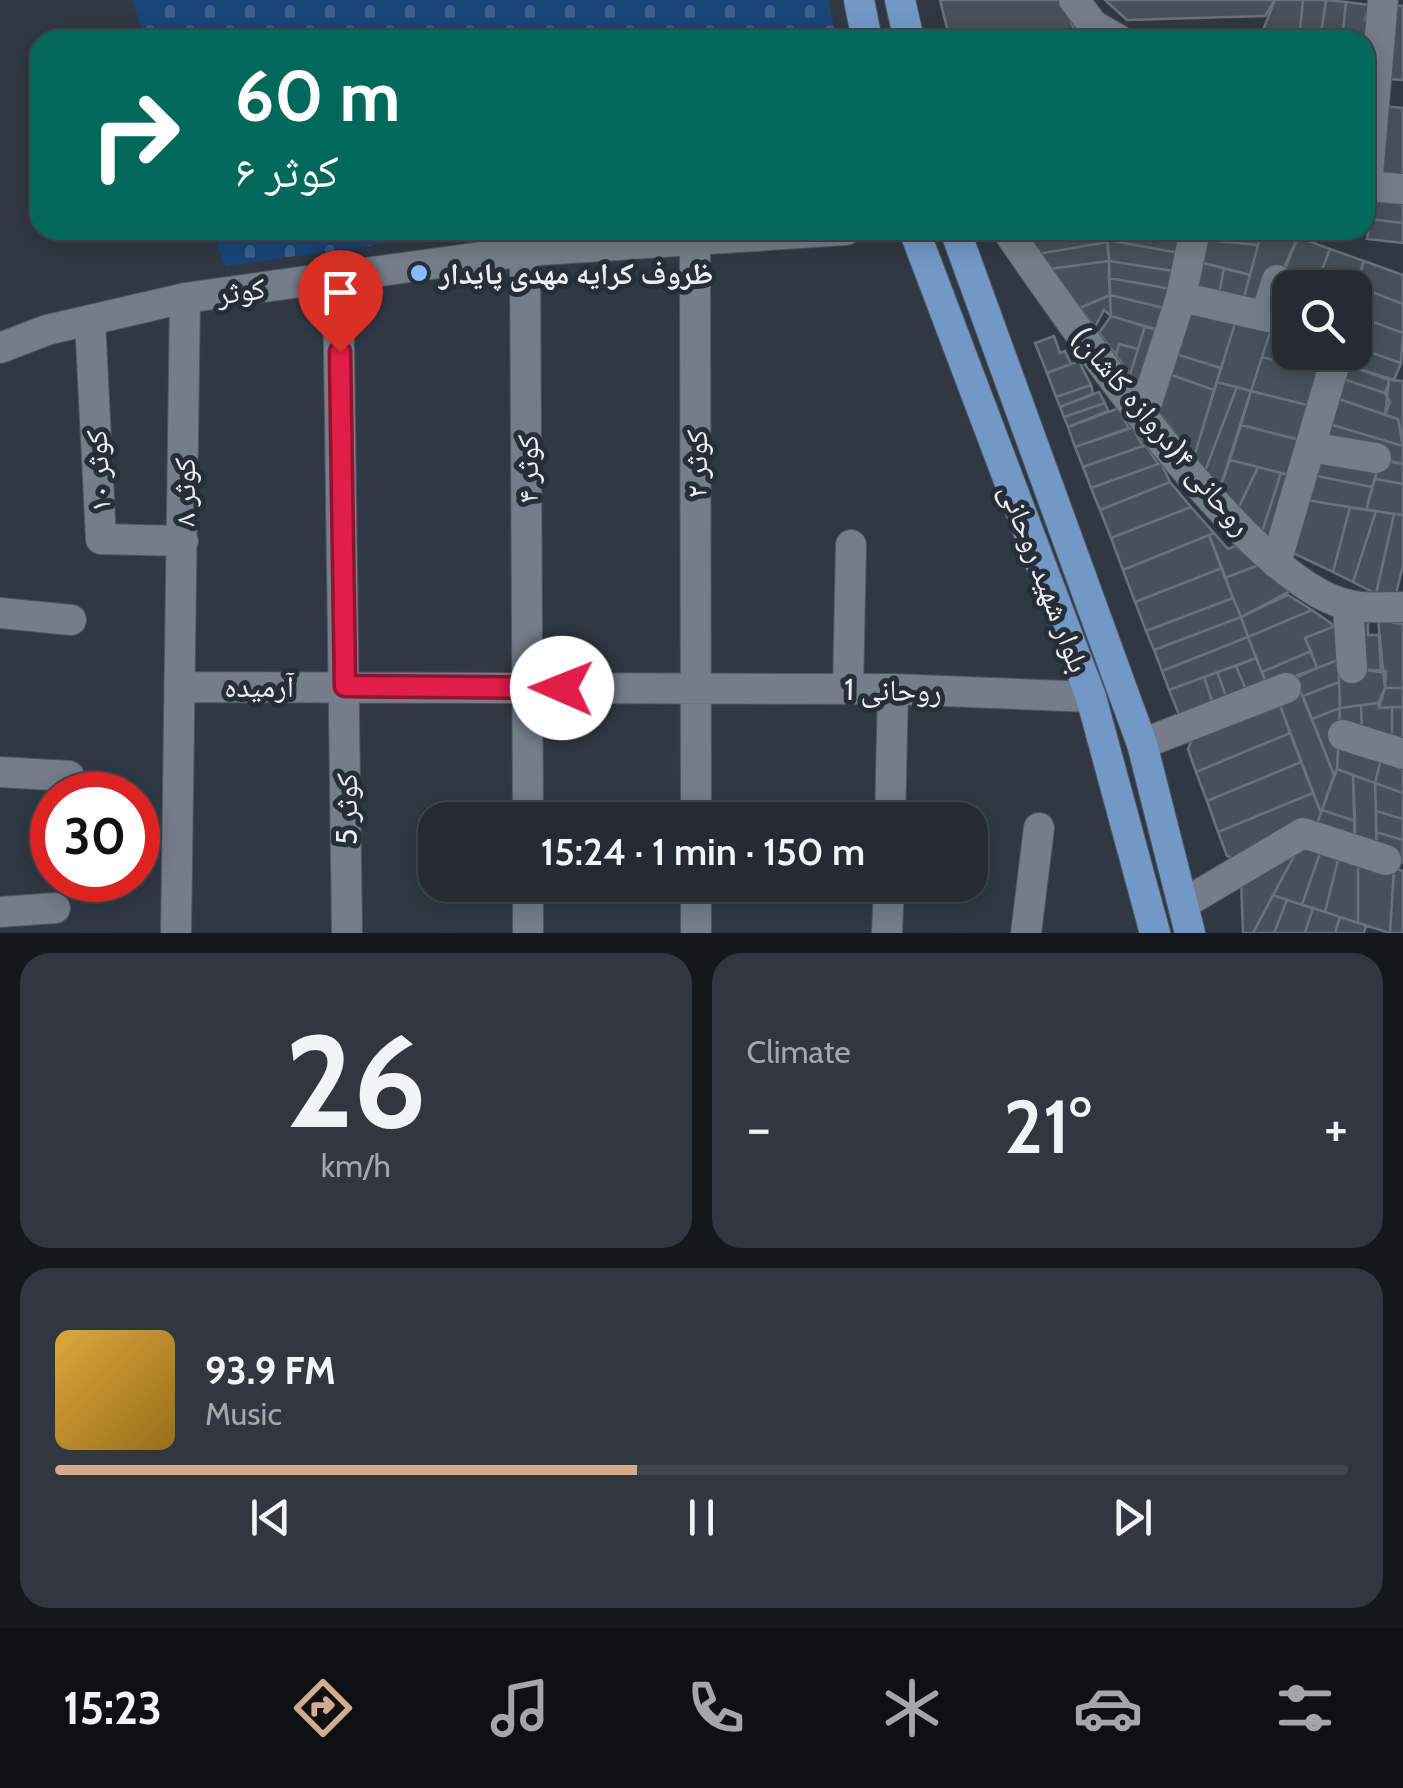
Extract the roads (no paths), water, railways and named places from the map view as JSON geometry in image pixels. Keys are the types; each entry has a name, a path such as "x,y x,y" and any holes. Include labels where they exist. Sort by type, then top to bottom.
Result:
{"main road":[{"path":"859,0 865,30"},
{"path":"900,0 908,30"},
{"name":"بلوار شهید روحانی","path":"918,240 1090,698 1154,933"},
{"name":"بلوار شهید روحانی","path":"959,240 1142,744 1187,919"}],"street":[{"path":"1074,0 1101,30"},
{"path":"1375,129 1381,91 1383,0"},
{"path":"1375,187 1403,190"},
{"name":"کوثر","path":"0,348 90,320 185,298 526,251 695,240"},
{"name":"کوثر ۲","path":"695,240 696,802"},
{"name":"روحانی ۴(دروازه کاشان)","path":"1014,240 1143,416 1215,503 1276,563 1308,586 1348,605 1403,607"},
{"path":"1143,416 1180,297 1193,240"},
{"name":"کوثر ۴","path":"526,251 528,802"},
{"name":"کوثر 5","path":"338,277 347,933"},
{"path":"1180,297 1272,318"},
{"name":"کوثر ۸","path":"176,933 185,298"},
{"name":"کوثر ۱۰","path":"90,320 101,538 183,541"},
{"path":"1276,563 1333,370"},
{"path":"1310,446 1376,458"},
{"path":"848,689 852,545"},
{"path":"1348,605 1352,668"},
{"path":"0,613 72,620"},
{"name":"آرمیده","path":"182,686 696,688"},
{"name":"روحانی 1","path":"696,688 893,689 1090,698"},
{"path":"1142,744 1286,688"},
{"path":"890,802 893,689"},
{"path":"1342,735 1403,754"},
{"path":"0,772 30,774"},
{"path":"1026,933 1039,828"},
{"path":"1187,919 1303,833 1386,860"},
{"path":"528,902 528,933"},
{"path":"696,902 696,933"},
{"path":"888,933 889,902"},
{"path":"0,912 54,908"}],"place":[{"name":"ظروف کرایه مهدی پایدار","path":"419,273"}]}
